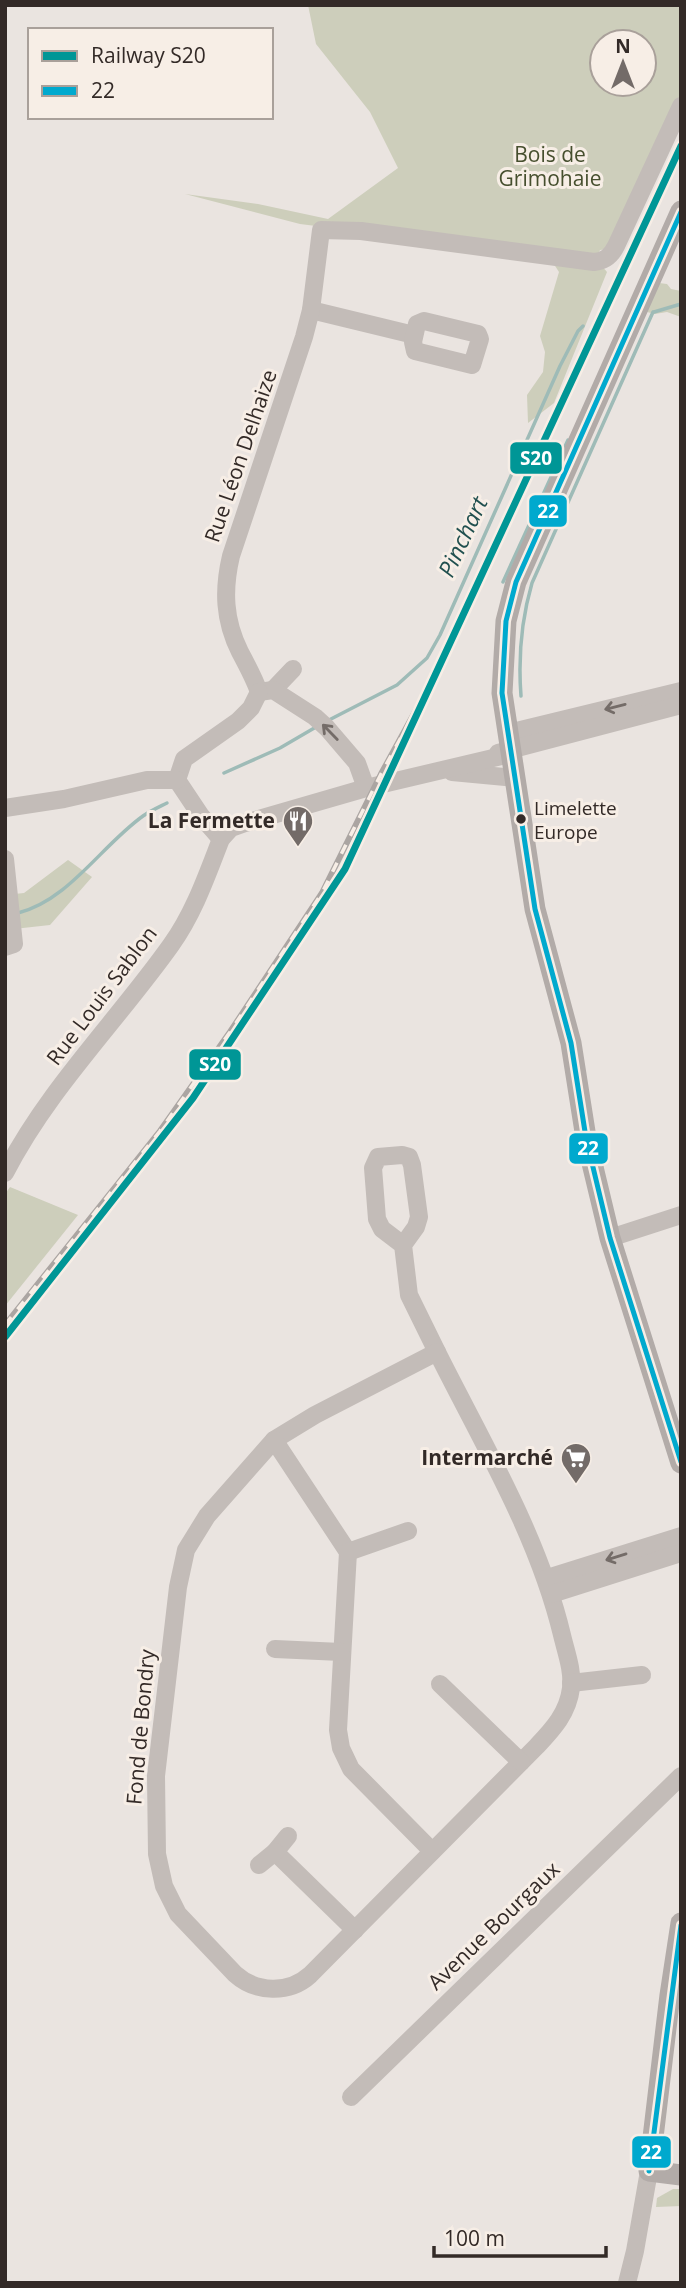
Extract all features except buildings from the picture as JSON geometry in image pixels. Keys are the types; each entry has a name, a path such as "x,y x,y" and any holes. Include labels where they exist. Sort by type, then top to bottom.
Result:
{"main road":[{"path":"681,211 516,582 506,621 502,693 535,909 571,1043 593,1174 610,1238 674,1414 681,1463"},
{"path":"681,1923 675,1996 649,2171 681,2175"}],"street":[{"name":"Rue Léon Delhaize","path":"266,691 229,624 226,577 311,310 321,230 361,231 594,262 605,259 613,251 681,106"},
{"path":"311,310 414,335"},
{"path":"177,780 184,759 239,721 266,691 293,670"},
{"path":"266,691 314,717 327,728 357,763 366,788"},
{"path":"177,780 201,816 221,839 235,826 366,788 442,771 509,745 677,699"},
{"path":"442,771 515,778"},
{"path":"5,808 64,800 146,780 177,780"},
{"name":"Rue Louis Sablon","path":"5,1173 53,1097 172,944 200,893 221,839"},
{"path":"5,859 14,944 5,947"},
{"path":"403,1245 382,1229 377,1219 373,1168 378,1157 402,1155 409,1157 412,1165 419,1217 416,1227 403,1245 409,1295 437,1352"},
{"path":"610,1238 681,1215"},
{"name":"Fond de Bondry","path":"437,1352 522,1523 550,1586 569,1664 571,1683 567,1704 556,1726 300,1984 274,1989 253,1986 235,1974 178,1914 159,1871 156,1776 182,1564 186,1550 199,1527 274,1440 315,1415 437,1352"},
{"path":"274,1440 348,1552 338,1730 345,1759 358,1778 432,1851"},
{"path":"348,1552 408,1531"},
{"path":"550,1586 681,1535"},
{"path":"550,1586 681,1553"},
{"path":"275,1649 341,1652"},
{"path":"571,1683 642,1675"},
{"path":"440,1684 520,1762"},
{"name":"Avenue Bourgaux","path":"351,2098 677,1783"},
{"path":"259,1865 275,1852 288,1836"},
{"path":"275,1852 355,1930"},
{"path":"627,2283 649,2171"}],"green space":[{"name":"Bois de Grimohaie","path":"308,5 681,5 681,94 609,249 600,250 596,259 607,272 554,403 528,423 527,395 543,372 545,352 540,336 559,272 548,255 300,224 185,194 258,204 328,219 398,168 370,112 316,44"},
{"path":"659,283 681,291 681,317 667,312 647,312"},
{"path":"68,860 92,877 50,925 5,930 5,895 24,893"},
{"path":"10,1187 78,1215 5,1306 5,1194"},
{"path":"673,2189 681,2189 681,2206 656,2207 657,2198"}],"waterway":[{"name":"Pinchart","path":"654,312 681,304"},
{"path":"521,696 521,639 532,583 653,312"},
{"name":"Pinchart","path":"329,720 397,685 427,658 440,635 560,366 583,326"},
{"path":"503,582 568,440"},
{"name":"Pinchart","path":"224,773 280,748 316,727"},
{"name":"Pinchart","path":"18,913 53,897 128,828 167,803"}],"railway":[{"path":"5,1325 160,1131 230,1032 322,893 381,774 440,666"}],"rail line":[{"name":"S20","path":"5,1337 193,1098 345,869 681,146"}],"transit line":[{"name":"22","path":"681,212 516,582 506,621 502,693 535,909 571,1043 586,1138 610,1238 681,1462"},
{"name":"22","path":"649,2171 681,1925"}],"place":[{"name":"Limelette Europe","path":"521,819"},
{"name":"La Fermette","path":"298,848"},
{"name":"Intermarché","path":"576,1485"}]}
